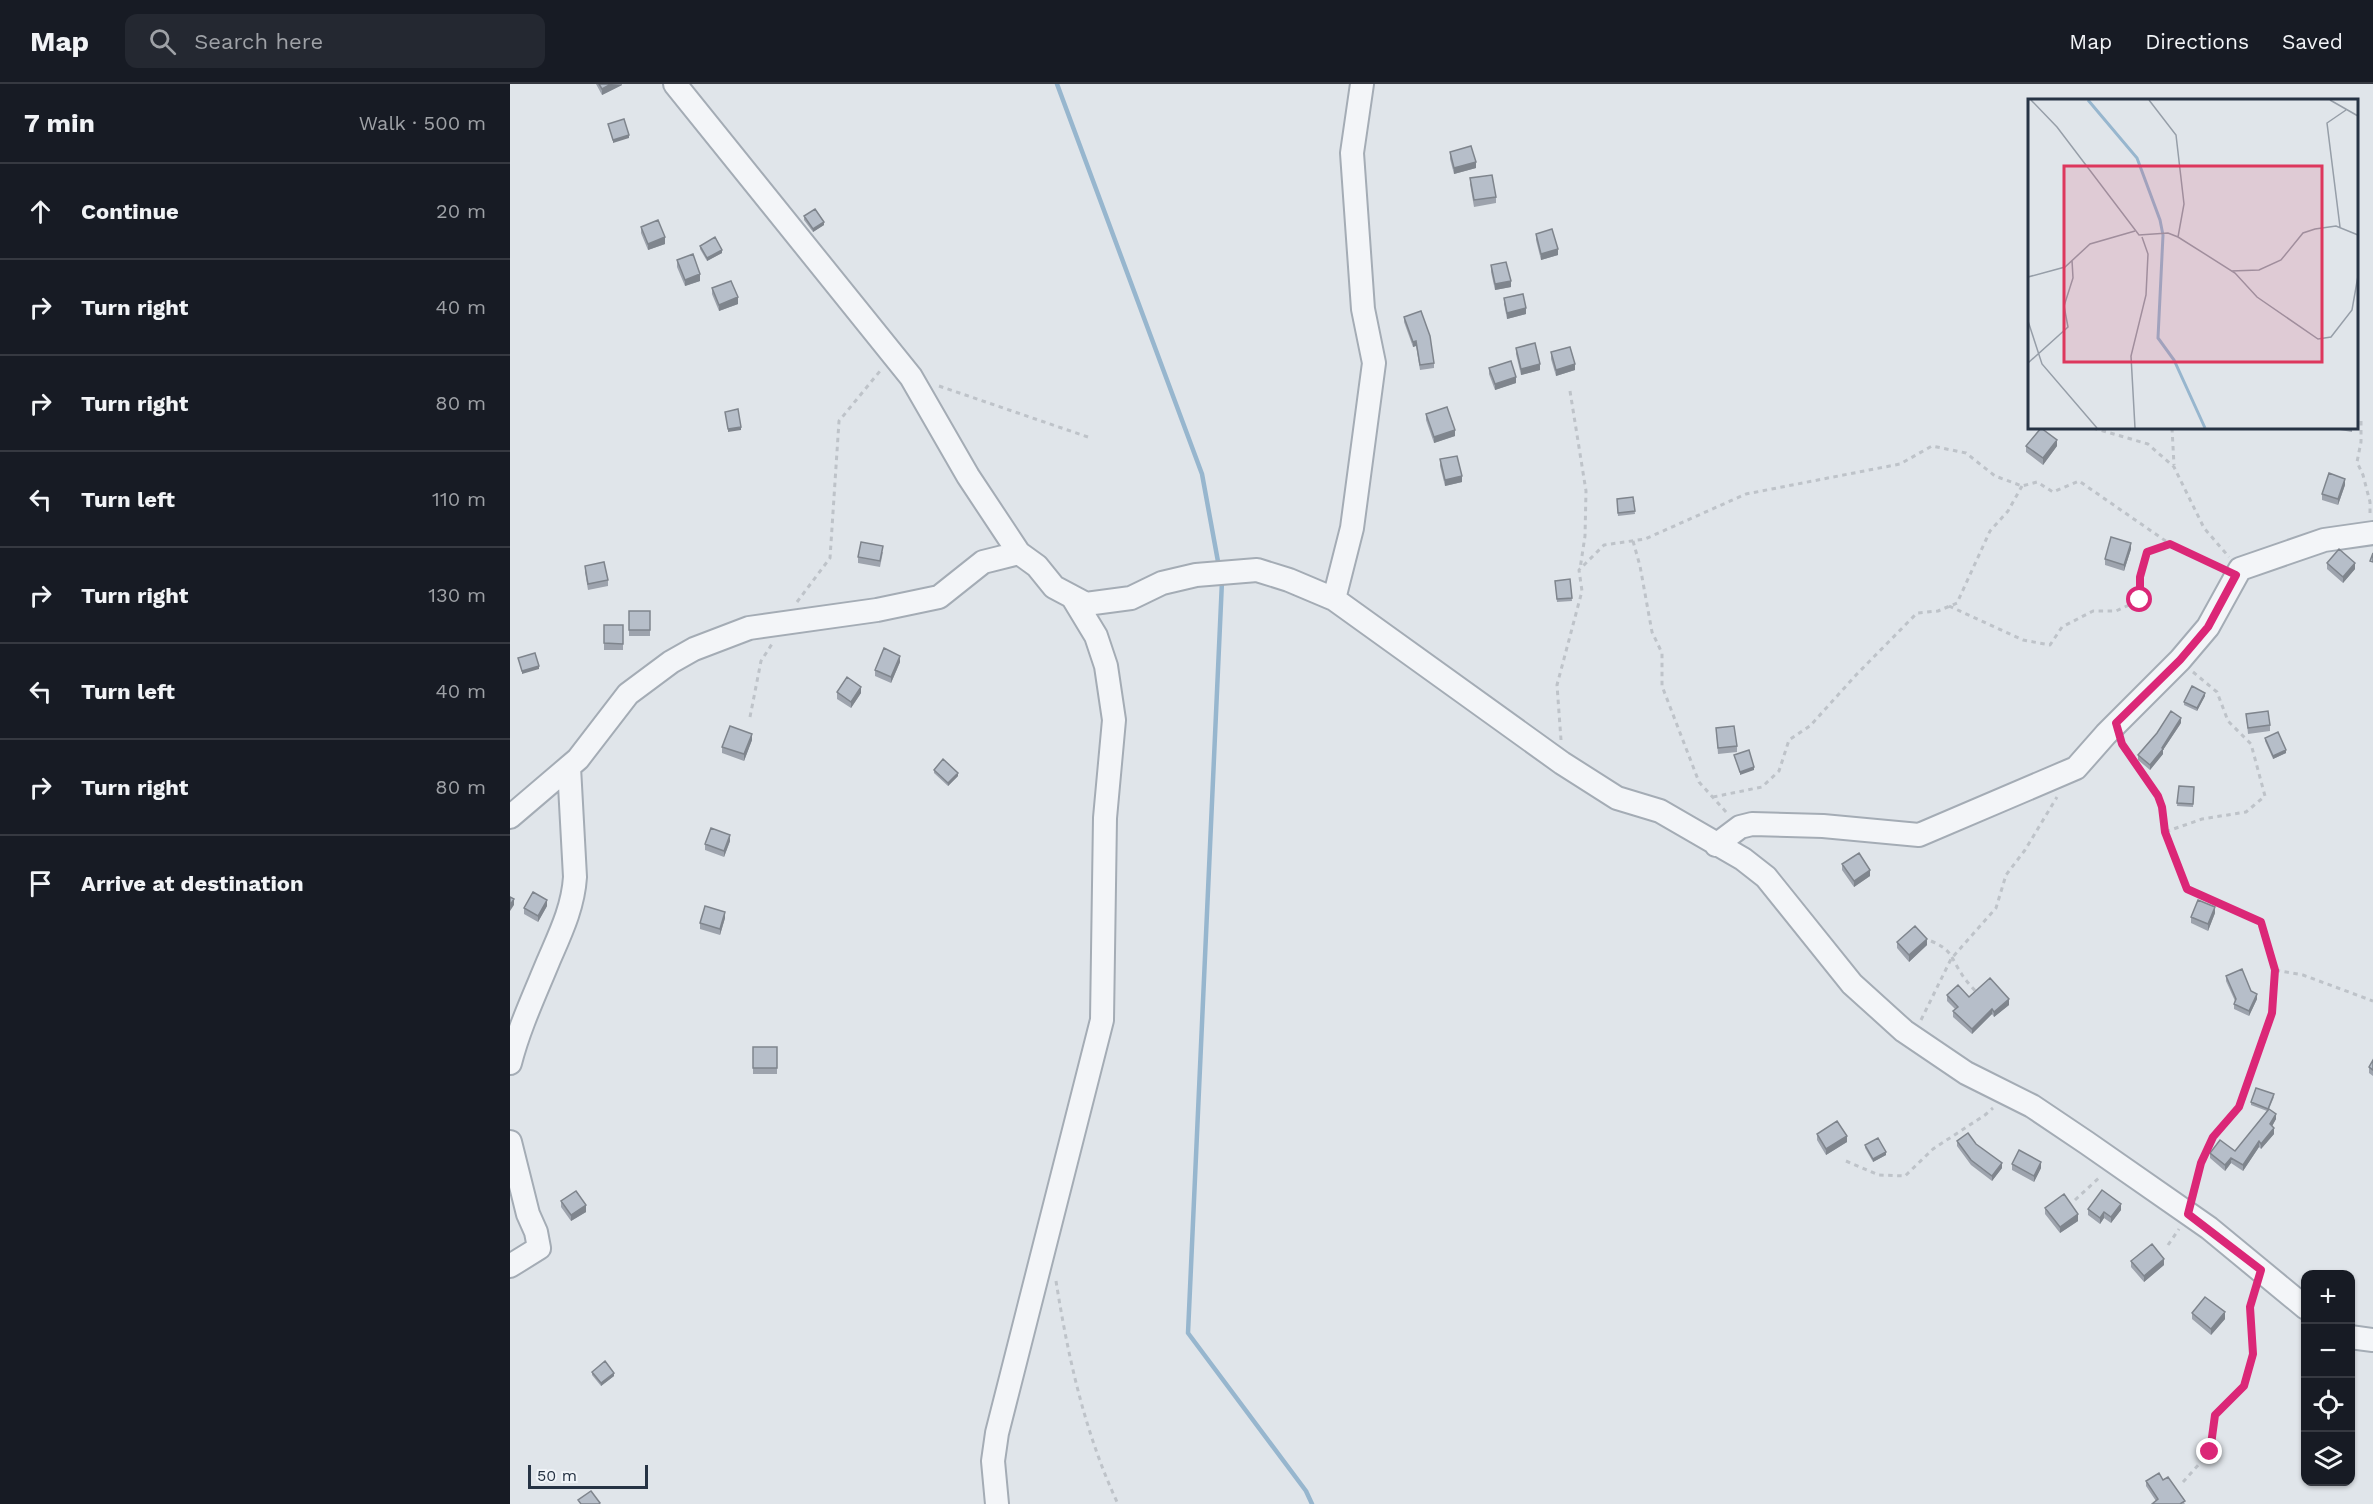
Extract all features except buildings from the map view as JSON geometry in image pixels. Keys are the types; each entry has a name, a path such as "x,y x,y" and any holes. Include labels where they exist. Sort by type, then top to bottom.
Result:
{"street":[{"path":"675,84 911,376 968,476 1019,553 1037,566 1054,588 1086,604 1131,598 1162,583 1196,575 1257,570 1289,580 1334,599 1562,763 1617,798 1660,811 1743,859 1766,877 1852,984 1913,1037 1966,1073 2032,1106 2115,1163 2188,1214 2301,1304"},
{"path":"1334,599 1352,528 1374,363 1363,309 1352,153 1362,84"},
{"path":"1716,845 1740,827 1752,824 1823,826 1919,835 2076,768 2116,723 2180,660 2208,627 2238,572 2324,540 2372,533"},
{"path":"510,817 578,759 628,694 671,662 694,649 739,632 784,623 877,610 939,597 983,562 1019,553"},
{"path":"997,1504 993,1461 997,1432 1102,1020 1104,818 1114,720 1106,666 1096,636 1073,598"},
{"path":"510,1063 518,1032 565,922 574,895 568,767"},
{"path":"510,1142 528,1214 536,1232 538,1248 510,1266"},
{"path":"2355,1338 2373,1340"}],"path":[{"path":"750,717 761,661 798,600 830,558 839,421 880,371 911,376 1088,436"},
{"path":"1562,763 1557,685 1582,591 1580,570 1585,536 1586,491 1570,391"},
{"path":"2361,421 2361,442 2357,462 2370,502 2372,533"},
{"path":"2096,429 2148,444 2174,467 2204,528 2238,572"},
{"path":"2172,429 2174,467"},
{"path":"1580,570 1604,545 1645,539 1746,494 1900,464 1932,446 1966,453 1995,477 2022,486 2037,482 2053,492 2079,481 2170,544 2238,572"},
{"path":"1713,797 1762,787 1779,771 1789,740 1810,726 1917,613 1938,611 1957,603 1990,531 2008,511 2022,486"},
{"path":"1633,541 1652,632 1662,653 1662,686 1699,782 1740,827"},
{"path":"1949,606 2023,640 2050,645 2061,627 2093,611 2116,611 2140,600 2140,577 2147,552 2170,544"},
{"path":"2165,832 2202,819 2246,812 2265,795 2250,744 2228,721 2217,692 2180,660"},
{"path":"2116,723 2122,744 2158,796 2162,807 2165,832 2187,889 2261,922 2275,970 2272,1013 2239,1107 2213,1137 2201,1163 2188,1214 2168,1245"},
{"path":"1913,1037 1953,956 1996,908 2006,875 2025,850 2059,795"},
{"path":"1931,941 1945,947 1953,956 1960,972 1978,994"},
{"path":"2275,970 2303,975 2373,1001"},
{"path":"1846,1161 1879,1175 1905,1176 1933,1149 1985,1115 2007,1093"},
{"path":"2075,1200 2115,1163"},
{"path":"2183,1482 2210,1452 2215,1415 2244,1386 2253,1354 2250,1307 2261,1270"},
{"path":"1055,1275 1066,1344 1088,1426 1105,1477 1118,1504"}],"waterway":[{"path":"1057,84 1202,474 1219,567"},
{"path":"1222,581 1188,1333 1306,1491 1312,1504"}],"route":[{"path":"2140,600 2140,577 2147,552 2170,544 2236,575 2208,627 2180,660 2116,723 2122,744 2158,796 2162,807 2165,832 2187,889 2261,922 2275,970 2272,1013 2239,1107 2213,1137 2201,1163 2188,1214 2261,1270 2250,1307 2253,1354 2244,1386 2215,1415 2210,1452"}]}
